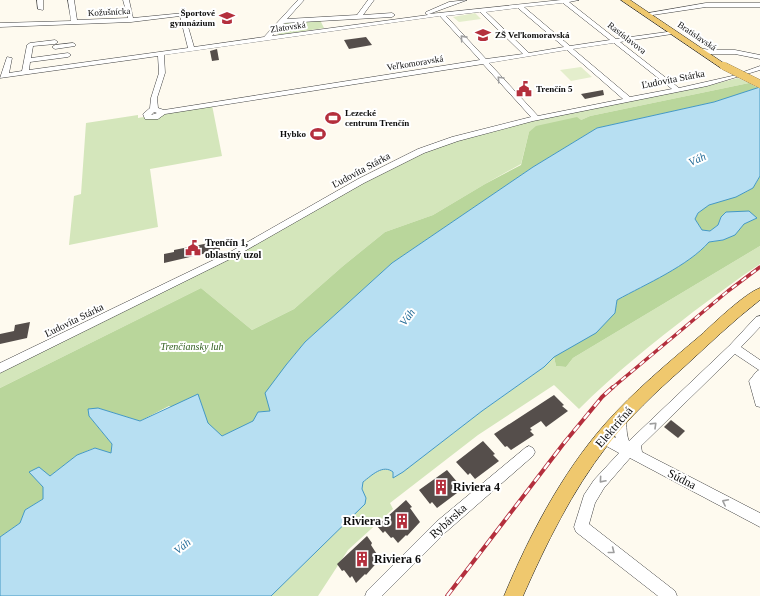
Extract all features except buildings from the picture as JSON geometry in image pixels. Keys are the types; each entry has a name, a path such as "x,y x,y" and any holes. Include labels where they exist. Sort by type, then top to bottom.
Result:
{"main road":[{"name":"Bratislavská","path":"625,0 701,52 720,59 760,84"},
{"name":"Električná","path":"513,596 557,510 586,462 603,438 645,393 760,293"}],"street":[{"path":"40,0 41,9"},
{"path":"71,0 74,22"},
{"path":"126,0 131,20"},
{"path":"266,39 301,0"},
{"path":"359,17 371,0"},
{"path":"282,21 423,15 451,3 464,0"},
{"name":"Zlatovská","path":"2,75 266,39 423,15 444,14 442,15 519,6 530,2 576,0"},
{"name":"Rastislavova","path":"564,1 678,90"},
{"path":"646,14 706,6 760,5"},
{"path":"519,6 628,100"},
{"path":"481,10 527,54"},
{"name":"Kožušnícka","path":"0,25 131,20 182,14 191,49"},
{"path":"442,15 536,118"},
{"name":"Veľkomoravská","path":"161,53 162,74 154,98 154,110 162,112 672,32"},
{"path":"25,72 27,60 30,45 55,47 70,50 55,47 27,60"},
{"path":"720,59 735,52 760,58"},
{"path":"2,75 9,58"},
{"name":"Ľudovíta Stárka","path":"0,368 226,257 361,181 421,151 455,139 536,118 678,90 734,77 760,68"},
{"path":"670,596 581,527 589,500 599,484 632,453 634,444 734,348 760,320"},
{"path":"734,348 760,366"},
{"path":"760,375 755,381 760,402"},
{"path":"620,419 620,434 632,453"},
{"name":"Súdna","path":"603,438 760,520"},
{"name":"Rybárska","path":"372,596 441,527 529,452"}],"green space":[{"path":"475,13 481,19 459,22 453,17"},
{"path":"320,20 324,28 279,35 276,33 282,25 286,23"},
{"path":"581,67 592,77 571,81 560,70"},
{"path":"738,78 749,83 590,116 581,120 529,132 521,164 433,215 385,232 294,309 252,330 201,288 0,388 0,371 94,326 402,162 449,143 513,125 707,86"},
{"name":"Trenčiansky luh","path":"749,83 758,88 714,102 597,128 533,167 392,263 305,342 286,365 270,411 258,412 254,421 222,436 208,424 169,406 140,421 98,408 89,416 112,444 111,453 94,448 77,455 50,476 30,472 43,487 43,499 25,510 20,523 0,537 0,388 201,288 252,330 294,309 385,232 433,215 485,184 521,165 529,132 536,126 577,117 581,120 590,116"},
{"path":"212,105 222,156 150,169 158,227 69,245 74,196 81,194 86,123 138,115 138,118"},
{"path":"760,176 760,246 573,358 566,367 556,366 554,357 615,313 617,300 678,267 700,251 709,242 723,240 734,235 744,224 756,218 721,217 718,225 710,231 702,230 695,219 704,208 751,189"},
{"path":"760,246 760,264 663,335 620,371 579,409 554,385 478,435 390,503 393,509 348,550 318,596 271,596 365,504 366,498 362,489 363,482 377,471 385,469 389,470 393,472 394,477 403,472 482,411 544,367 554,357 556,366 566,367 573,358"}],"water":[{"name":"Váh","path":"760,87 760,176 753,188 736,197 709,205 698,213 695,219 702,230 710,231 718,225 721,217 726,212 749,211 757,218 744,224 735,235 723,240 709,242 700,251 678,267 617,300 615,313 596,333 554,357 544,367 482,411 403,472 393,478 393,472 385,469 370,476 363,482 362,489 366,498 365,504 271,596 0,596 0,537 20,523 25,510 43,499 43,487 29,472 39,467 50,476 77,455 95,448 111,453 112,444 89,416 88,409 98,408 140,421 198,394 208,423 222,436 253,421 258,412 270,411 265,393 286,365 305,342 392,263 533,167 597,128 714,102"}],"railway":[{"path":"612,388 728,291 760,267"},
{"path":"447,596 564,443 602,397 613,387"}],"place":[{"name":"Športové gymnázium","path":"227,18"},
{"name":"ZŠ Veľkomoravská","path":"483,35"},
{"name":"Trenčín 5","path":"524,89"},
{"name":"Lezecké centrum Trenčín","path":"333,118"},
{"name":"Hybko","path":"318,134"},
{"name":"Trenčín 1, oblastný uzol","path":"193,248"},
{"name":"Riviera 4","path":"441,487"},
{"name":"Riviera 5","path":"402,521"},
{"name":"Riviera 6","path":"362,559"}]}
